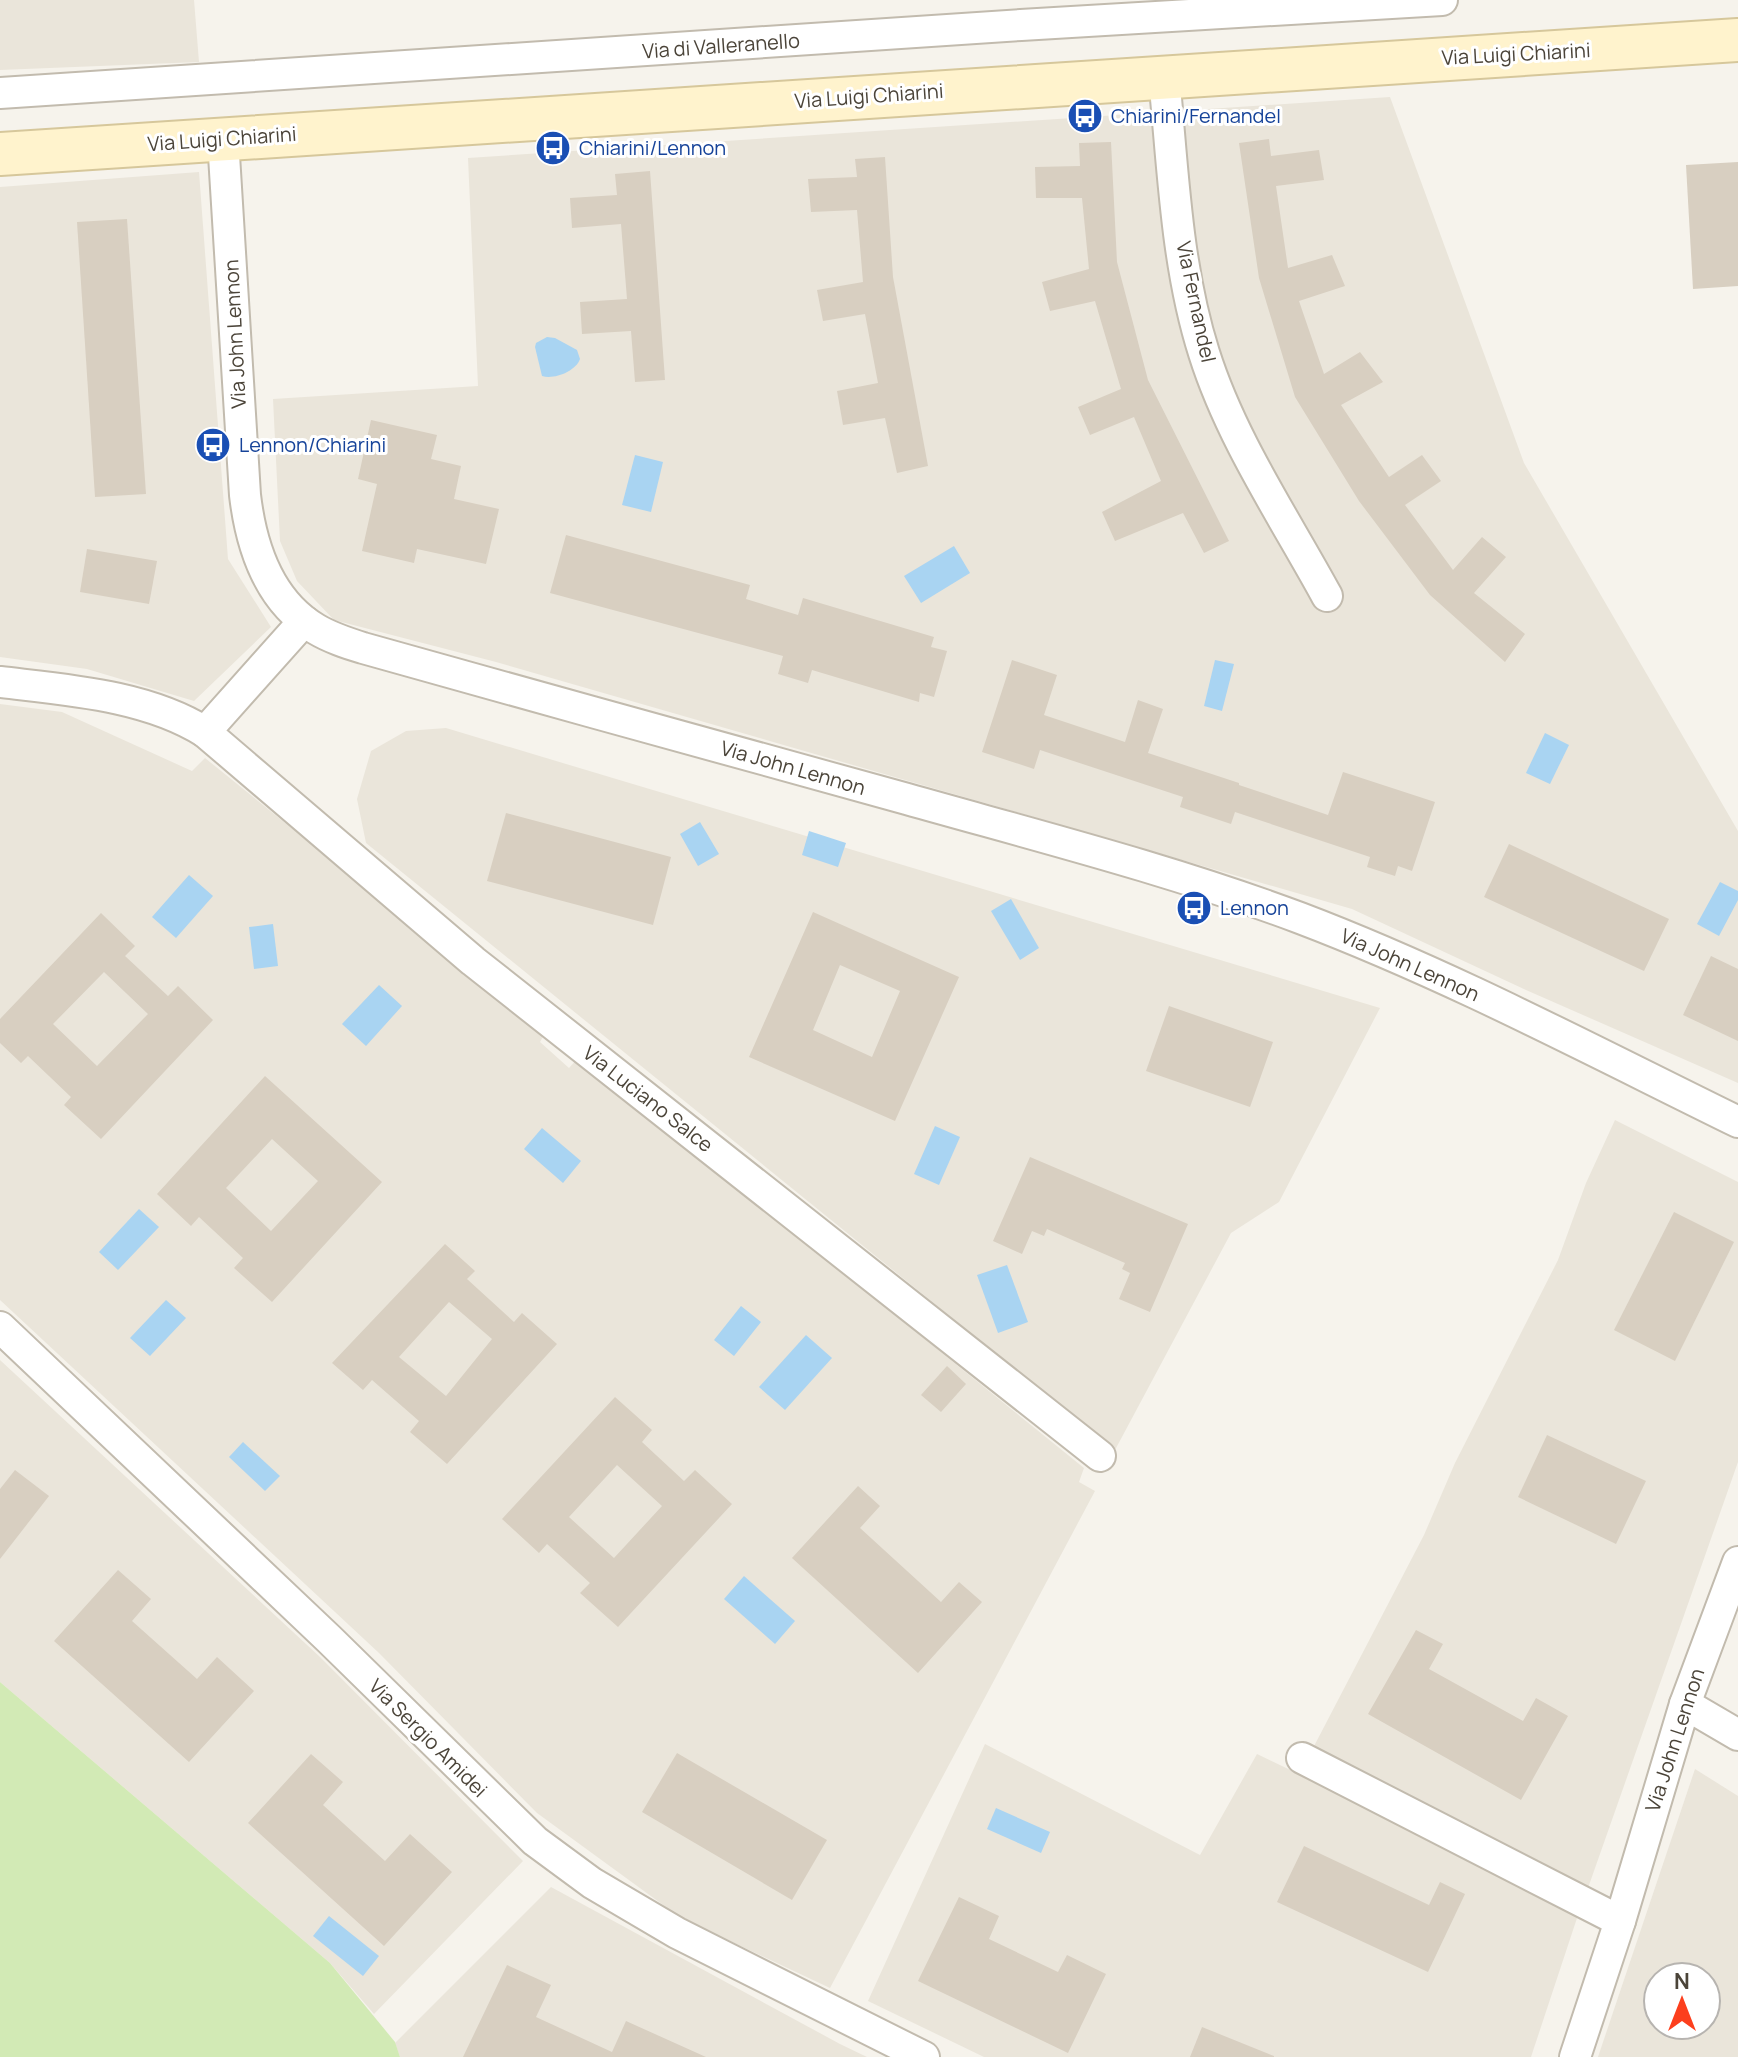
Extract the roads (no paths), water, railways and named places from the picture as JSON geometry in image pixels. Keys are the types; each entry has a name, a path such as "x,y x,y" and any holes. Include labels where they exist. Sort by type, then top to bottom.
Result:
{"street":[{"name":"Via di Valleranello","path":"0,93 1442,0"},
{"name":"Via Luigi Chiarini","path":"0,154 1738,40"},
{"name":"Via Fernandel","path":"1164,77 1185,262 1204,352 1229,417 1327,596"},
{"name":"Via John Lennon","path":"223,139 245,495 250,529 257,556 269,578 304,621 328,635 363,648 975,818 1265,906 1418,967 1738,1122"},
{"path":"205,732 304,621"},
{"name":"Via Luciano Salce","path":"0,682 137,705 171,715 205,732 473,961 1100,1456"},
{"name":"Via Sergio Amidei","path":"0,1327 318,1629 535,1841 592,1883 677,1933 924,2057"},
{"name":"Via John Lennon","path":"1575,2057 1620,1921 1685,1704 1738,1562"},
{"path":"1685,1704 1738,1735"},
{"path":"1302,1758 1620,1921"}],"water":[{"path":"547,337 577,350 580,359 569,371 558,376 542,376 535,347 536,343"},
{"path":"635,455 663,462 651,512 622,505"},
{"path":"954,546 970,573 921,603 904,576"},
{"path":"1215,660 1234,664 1222,711 1204,706"},
{"path":"1545,733 1569,745 1550,784 1526,773"},
{"path":"700,822 719,854 698,866 680,834"},
{"path":"809,831 846,843 838,867 802,855"},
{"path":"189,875 213,896 176,938 152,917"},
{"path":"1720,882 1738,891 1738,900 1719,936 1697,924"},
{"path":"1011,899 1039,948 1020,960 991,911"},
{"path":"273,924 278,966 254,969 249,927"},
{"path":"379,985 402,1006 366,1046 342,1024"},
{"path":"935,1126 960,1137 939,1185 914,1174"},
{"path":"542,1128 581,1161 563,1183 524,1149"},
{"path":"139,1209 159,1227 118,1270 99,1252"},
{"path":"1007,1265 1028,1322 998,1333 977,1275"},
{"path":"166,1300 186,1318 150,1356 130,1338"},
{"path":"741,1306 761,1322 734,1356 714,1340"},
{"path":"806,1335 832,1358 785,1410 759,1387"},
{"path":"243,1442 280,1476 265,1491 229,1457"},
{"path":"744,1576 795,1621 775,1644 724,1599"},
{"path":"996,1808 1050,1832 1041,1853 987,1829"},
{"path":"329,1916 379,1956 363,1976 313,1936"}],"place":[{"name":"Chiarini/Fernandel","path":"1085,116"},
{"name":"Chiarini/Lennon","path":"553,148"},
{"name":"Lennon/Chiarini","path":"213,445"},
{"name":"Lennon","path":"1194,908"}]}
